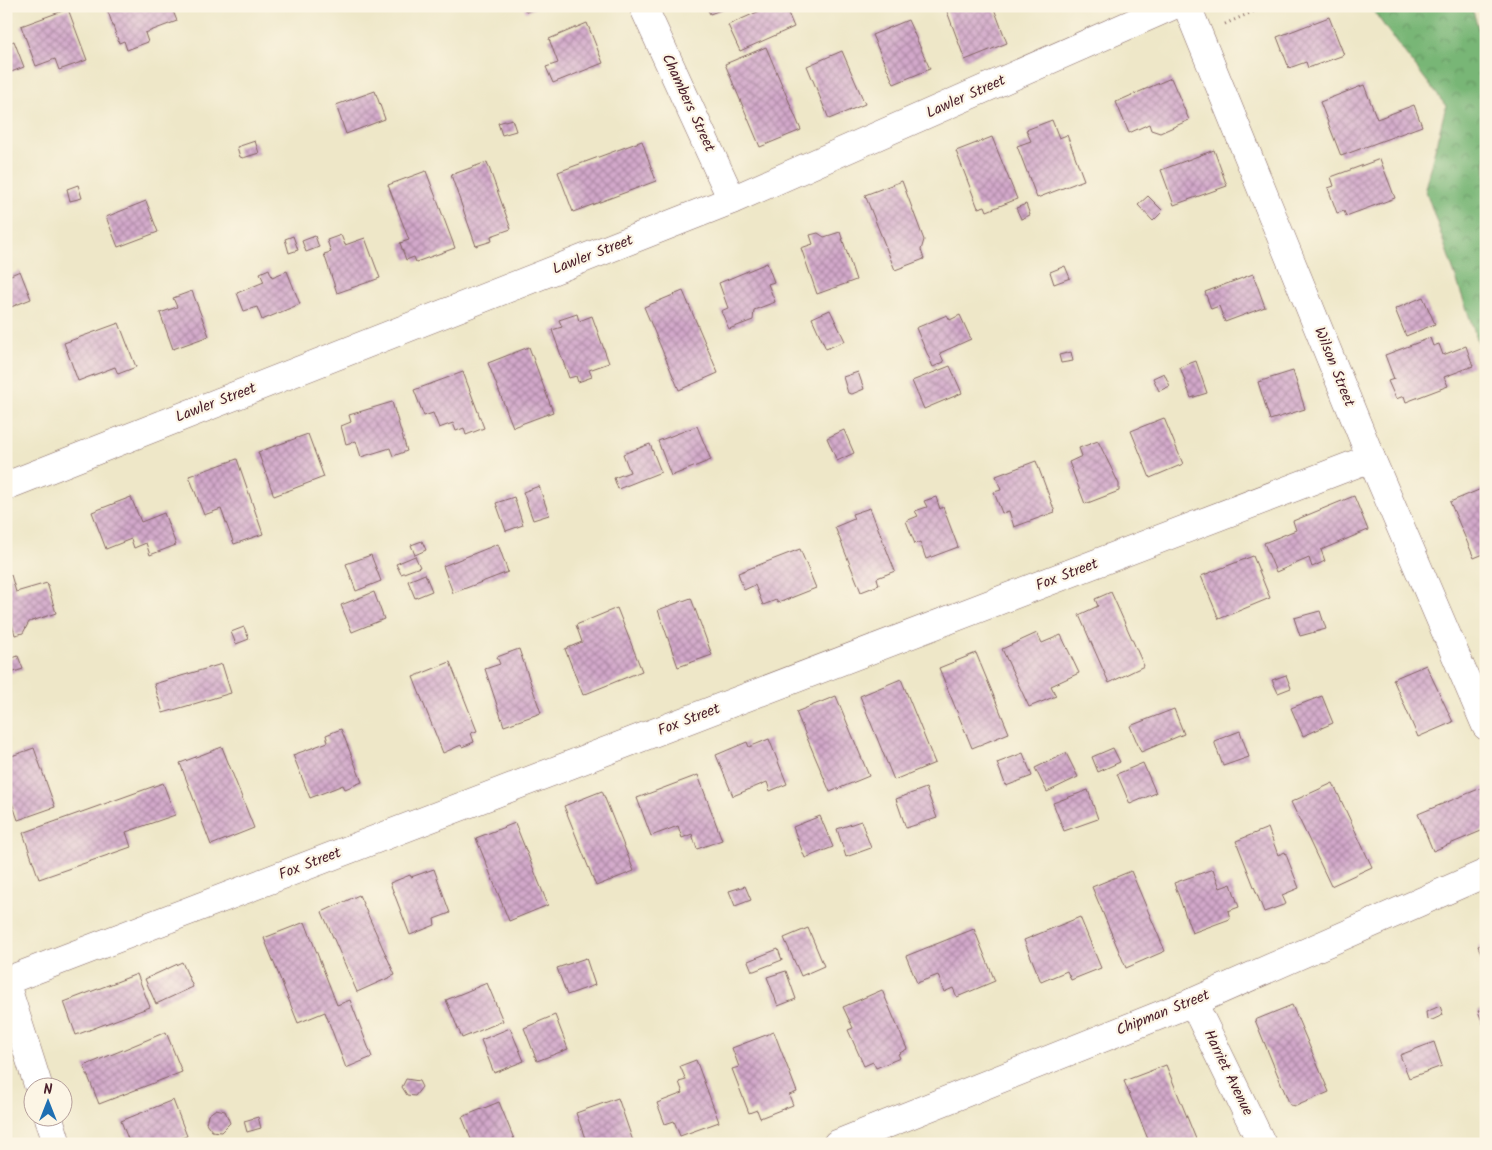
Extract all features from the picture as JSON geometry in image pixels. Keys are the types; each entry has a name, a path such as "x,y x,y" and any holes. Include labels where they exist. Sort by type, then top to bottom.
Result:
{"street":[{"name":"Chambers Street","path":"643,6 732,200"},
{"name":"Lawler Street","path":"6,486 732,200 1172,6"},
{"name":"Wilson Street","path":"1187,6 1371,458 1486,726"},
{"name":"Fox Street","path":"6,982 1371,458"},
{"name":"Chipman Street","path":"837,1144 1193,1002 1486,873"},
{"path":"6,982 36,1078"},
{"name":"Harriet Avenue","path":"1193,1002 1262,1144"},
{"path":"52,1128 57,1144"}],"path":[{"path":"1199,35 1266,6"}],"green space":[{"path":"1370,6 1471,6 1486,50 1486,340 1478,342 1425,188 1446,106"}],"building":[{"path":"106,6 171,6 177,21 145,33 148,42 127,50 124,41 119,43"},
{"path":"523,6 539,6 526,12"},
{"path":"706,6 731,6 710,14"},
{"path":"771,6 785,6 794,27 740,51 728,25"},
{"path":"945,6 993,6 1007,43 965,60"},
{"path":"68,9 87,60 59,70 55,59 36,66 21,26"},
{"path":"1329,17 1344,55 1308,68 1306,62 1289,68 1277,37"},
{"path":"908,20 930,69 894,84 872,35"},
{"path":"587,23 603,63 553,83 546,67 558,63 549,39"},
{"path":"14,41 24,67 6,74 6,44"},
{"path":"766,47 801,130 760,147 725,64"},
{"path":"842,51 865,104 829,119 807,66"},
{"path":"1171,78 1189,120 1160,133 1151,130 1149,124 1129,133 1116,102"},
{"path":"1364,85 1377,119 1414,105 1422,126 1341,156 1320,102"},
{"path":"375,91 385,119 346,134 336,105"},
{"path":"512,119 516,131 502,135 498,123"},
{"path":"1052,120 1059,138 1067,135 1084,180 1037,198 1017,146 1031,141 1026,130"},
{"path":"992,137 1017,199 987,211 985,206 978,208 956,151"},
{"path":"255,141 259,153 243,158 240,157 237,147"},
{"path":"642,141 656,181 573,212 558,172"},
{"path":"1214,150 1227,186 1174,205 1161,170"},
{"path":"1380,159 1395,198 1346,216 1344,211 1337,213 1328,188 1334,186 1331,177"},
{"path":"487,162 511,229 491,236 492,241 476,246 451,175"},
{"path":"426,171 455,248 416,262 414,257 406,260 400,243 409,240 388,185"},
{"path":"902,181 924,240 921,250 924,259 895,270 865,195"},
{"path":"78,185 82,198 70,201 67,189"},
{"path":"1148,196 1163,211 1153,221 1138,205"},
{"path":"146,201 158,232 118,247 106,217"},
{"path":"1026,204 1030,215 1021,219 1016,208"},
{"path":"840,232 856,280 817,294 801,248 813,244 810,235 818,233 824,237"},
{"path":"341,235 345,245 365,238 380,278 337,293 324,254 331,252 327,240"},
{"path":"293,236 298,250 289,253 285,239"},
{"path":"315,236 319,247 306,252 302,241"},
{"path":"767,263 774,282 768,284 775,302 754,310 753,320 729,329 721,311 728,308 719,283"},
{"path":"1065,266 1070,278 1054,284 1050,272"},
{"path":"269,269 272,277 287,271 300,304 262,320 257,307 244,311 237,293 264,282 260,273"},
{"path":"20,271 31,299 6,309 6,277"},
{"path":"1253,274 1265,307 1225,322 1219,306 1211,309 1205,292"},
{"path":"192,291 209,336 173,349 160,313 177,307 173,298"},
{"path":"683,291 718,373 679,390 644,307"},
{"path":"1423,297 1435,324 1406,336 1395,309"},
{"path":"830,310 845,341 826,349 812,318"},
{"path":"577,314 579,321 592,316 609,363 589,370 592,377 578,382 576,376 569,378 552,330 562,327 559,320"},
{"path":"947,315 950,320 960,315 971,339 940,353 944,362 933,367 916,328"},
{"path":"119,323 136,367 118,374 115,367 78,381 64,343"},
{"path":"1430,338 1433,346 1439,344 1443,355 1466,346 1473,366 1444,377 1448,386 1406,402 1404,396 1396,399 1388,381 1394,379 1385,355"},
{"path":"529,347 553,412 513,427 488,363"},
{"path":"1071,352 1073,361 1061,363 1059,355"},
{"path":"1196,361 1207,393 1191,398 1180,367"},
{"path":"950,366 962,393 924,409 912,381"},
{"path":"1293,371 1305,409 1270,420 1258,382"},
{"path":"463,372 484,428 466,435 464,428 456,431 453,423 439,428 433,413 424,416 414,390"},
{"path":"858,372 864,389 852,394 848,393 843,377"},
{"path":"1164,373 1170,386 1159,391 1153,378"},
{"path":"392,402 407,451 393,456 390,448 361,457 356,441 346,444 341,426 351,422 349,415"},
{"path":"1164,418 1183,464 1150,478 1131,431"},
{"path":"697,426 711,460 671,476 658,441"},
{"path":"844,430 854,453 837,461 827,438"},
{"path":"308,434 324,477 274,496 258,452"},
{"path":"1098,441 1119,484 1119,491 1085,504 1069,462 1082,456 1079,448"},
{"path":"650,444 661,472 618,489 614,478 630,472 623,454"},
{"path":"237,459 263,534 234,544 221,509 204,515 189,476"},
{"path":"1036,461 1055,512 1014,527 1009,511 1002,513 994,492 1001,490 996,476"},
{"path":"539,486 549,515 533,520 523,492"},
{"path":"1486,487 1486,553 1474,558 1450,502"},
{"path":"1354,496 1368,530 1321,550 1325,561 1312,567 1309,558 1276,572 1264,543 1296,530 1293,521"},
{"path":"131,497 141,522 164,513 176,545 150,555 146,543 134,548 131,539 106,549 92,512"},
{"path":"514,497 523,525 506,531 496,503"},
{"path":"936,497 940,509 943,507 958,547 926,559 920,542 915,544 906,521 918,516 915,511 927,507 924,501"},
{"path":"870,508 895,571 877,578 879,585 861,592 835,527 854,519 852,514"},
{"path":"422,541 426,550 415,555 411,545"},
{"path":"498,544 508,572 453,593 443,566"},
{"path":"800,549 816,588 778,603 776,600 763,605 755,585 744,590 738,573"},
{"path":"371,555 381,581 356,591 346,564"},
{"path":"415,556 420,567 401,574 396,564"},
{"path":"1253,556 1270,598 1219,619 1201,576"},
{"path":"425,574 432,591 415,598 408,581"},
{"path":"11,575 16,592 47,583 56,613 29,622 23,633 15,635 12,624 6,625 6,577"},
{"path":"374,592 384,619 352,632 341,605"},
{"path":"1111,592 1144,666 1109,683 1079,615 1098,606 1095,599"},
{"path":"691,598 712,655 678,667 658,610"},
{"path":"617,608 642,671 583,695 565,649 582,642 576,625"},
{"path":"1320,611 1326,629 1300,636 1294,618"},
{"path":"244,627 249,639 236,644 231,632"},
{"path":"1037,633 1042,643 1061,635 1079,673 1051,686 1056,696 1029,707 1002,649"},
{"path":"519,649 541,713 504,726 485,669 500,664 497,657"},
{"path":"976,653 1009,733 972,748 939,668"},
{"path":"18,656 23,669 11,673 7,660"},
{"path":"450,662 477,731 471,733 474,742 462,747 461,745 443,753 413,677"},
{"path":"222,664 231,693 163,713 154,684"},
{"path":"1426,665 1453,722 1418,737 1393,679"},
{"path":"1286,675 1291,688 1278,693 1272,680"},
{"path":"901,679 935,763 894,780 860,696"},
{"path":"836,696 869,776 830,792 796,712"},
{"path":"1322,696 1333,723 1303,736 1291,708"},
{"path":"1174,709 1184,734 1141,752 1130,726"},
{"path":"341,729 362,782 345,789 343,785 310,798 293,755 328,742 326,735"},
{"path":"1240,731 1249,757 1223,766 1214,741"},
{"path":"769,739 787,784 770,791 767,782 733,796 716,755 747,742 749,747"},
{"path":"222,747 254,828 211,845 180,763"},
{"path":"34,748 55,807 18,820 6,785 6,758"},
{"path":"1113,748 1120,762 1098,772 1092,757"},
{"path":"1023,753 1032,776 1006,786 997,763"},
{"path":"1066,753 1078,777 1047,792 1035,768"},
{"path":"1143,763 1156,793 1130,804 1117,774"},
{"path":"698,775 722,840 697,849 692,834 682,838 678,826 651,836 637,798"},
{"path":"163,783 175,815 126,832 131,847 39,879 23,833"},
{"path":"1333,783 1372,867 1331,886 1291,802"},
{"path":"1486,786 1486,829 1433,851 1418,814"},
{"path":"926,788 937,818 906,828 896,799"},
{"path":"1088,790 1098,819 1064,831 1053,803"},
{"path":"602,791 634,871 596,886 564,806"},
{"path":"820,816 833,847 805,858 793,827"},
{"path":"861,821 871,848 846,857 837,829"},
{"path":"515,823 548,905 509,921 476,838"},
{"path":"1268,828 1278,855 1285,852 1299,888 1282,895 1286,904 1264,912 1236,841"},
{"path":"434,869 450,913 434,919 435,925 410,935 390,883 410,875 411,877"},
{"path":"1213,869 1220,888 1231,884 1239,907 1228,911 1230,919 1192,933 1174,883"},
{"path":"1131,871 1165,951 1126,968 1092,887"},
{"path":"745,886 751,900 735,906 729,891"},
{"path":"359,895 395,975 357,992 322,912"},
{"path":"1080,917 1101,968 1071,980 1067,971 1041,982 1024,940"},
{"path":"305,922 337,1005 350,1000 372,1057 346,1068 325,1012 298,1023 264,938"},
{"path":"808,928 824,966 801,976 784,938"},
{"path":"974,929 995,981 957,997 953,988 944,992 938,975 917,983 906,956"},
{"path":"1486,943 1486,965 1478,946"},
{"path":"778,949 782,960 752,971 748,961"},
{"path":"586,958 595,985 567,995 557,968"},
{"path":"182,962 193,987 156,1004 145,979"},
{"path":"786,971 796,999 778,1006 767,977"},
{"path":"137,974 150,1007 76,1035 64,1002"},
{"path":"487,983 503,1021 462,1038 446,1000"},
{"path":"882,990 907,1049 898,1054 900,1058 876,1068 873,1062 864,1066 848,1030 853,1028 843,1007"},
{"path":"1292,1005 1329,1092 1296,1106 1290,1105 1255,1020"},
{"path":"1440,1006 1443,1015 1432,1020 1427,1019 1426,1012"},
{"path":"1486,1008 1486,1031 1478,1011"},
{"path":"555,1015 568,1049 537,1061 524,1028"},
{"path":"510,1028 524,1061 494,1073 481,1040"},
{"path":"166,1032 182,1072 99,1104 84,1066"},
{"path":"774,1032 797,1092 789,1095 793,1105 760,1118 757,1110 749,1113 732,1069 739,1067 732,1048"},
{"path":"1434,1042 1442,1066 1409,1078 1400,1055"},
{"path":"696,1060 719,1122 680,1136 674,1121 665,1124 657,1103 683,1093 679,1082 686,1080 680,1066"},
{"path":"1166,1065 1198,1144 1150,1144 1124,1081"},
{"path":"406,1079 419,1081 422,1087 415,1096 407,1095 402,1087"},
{"path":"618,1098 634,1144 587,1144 576,1113"},
{"path":"173,1100 187,1136 181,1138 183,1144 130,1144 121,1121"},
{"path":"499,1102 516,1144 473,1144 462,1117"},
{"path":"216,1109 225,1111 230,1123 221,1132 212,1131 206,1123 208,1115"},
{"path":"258,1117 261,1128 247,1132 244,1121"}]}
